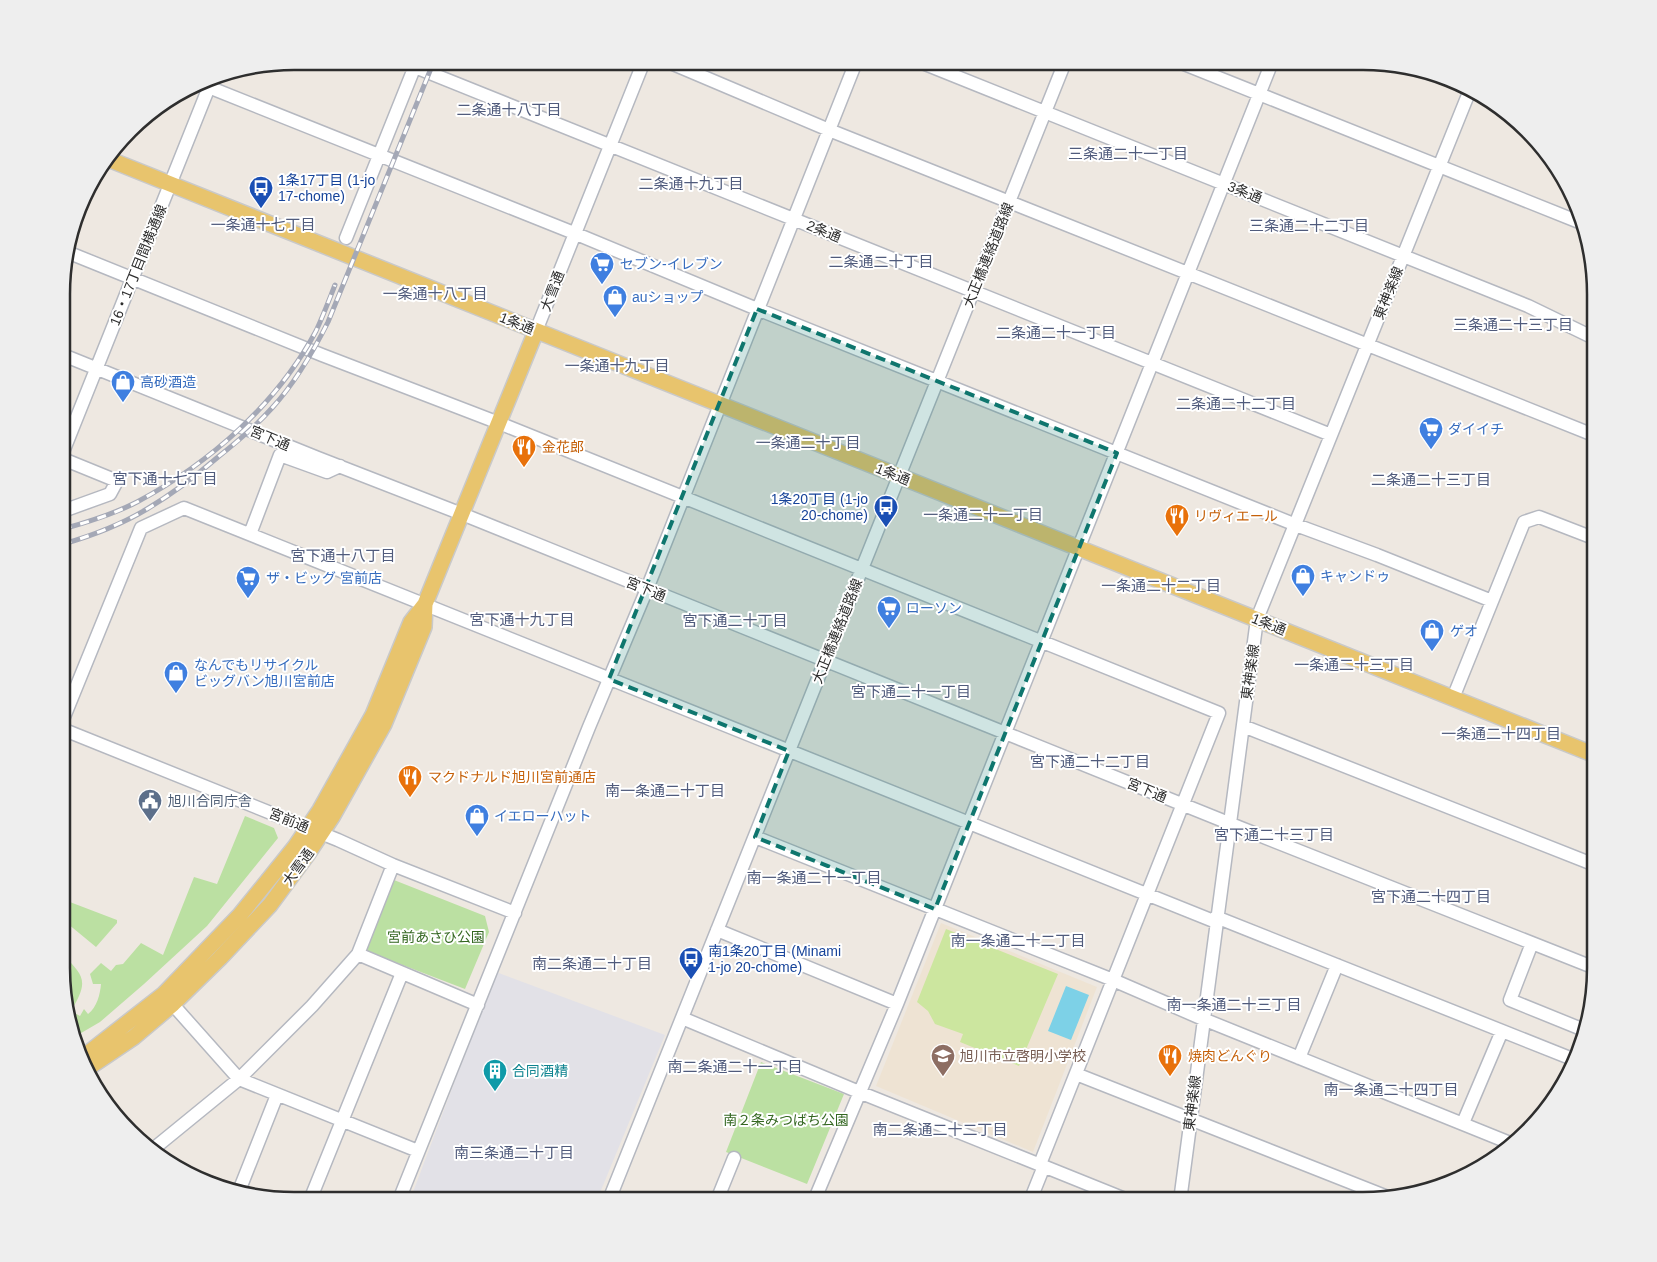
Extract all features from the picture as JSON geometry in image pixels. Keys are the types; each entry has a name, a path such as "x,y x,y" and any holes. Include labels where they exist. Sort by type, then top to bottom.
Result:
{"main road":[{"name":"1条通","path":"114,161 1587,752"},
{"name":"大雪通","path":"92,1065 134,1037 164,1000 240,915 308,828 334,787 373,715 412,622 425,604 536,331"},
{"name":"大雪通","path":"87,1054 220,958 270,905 322,834 384,724 424,627 425,604"},
{"path":"85,1048 164,1000"},
{"path":"94,1069 134,1037"}],"street":[{"path":"346,238 414,70"},
{"name":"2条通","path":"430,70 610,145 1331,435"},
{"name":"大雪通","path":"536,331 640,70"},
{"path":"687,70 829,130 1587,432"},
{"path":"402,1192 647,589 853,70"},
{"name":"3条通","path":"940,70 1528,306 1587,335"},
{"name":"大正橋連絡道路線","path":"612,1192 1062,70"},
{"path":"1199,70 1574,220"},
{"path":"817,1192 897,1004 1269,70"},
{"path":"213,85 380,156 758,309 1296,525 1492,601"},
{"name":"16・17丁目間横通線","path":"70,434 206,88"},
{"name":"東神楽線","path":"1184,1192 1190,1118 1257,619 1468,96"},
{"path":"73,255 322,355 499,423 683,499 1219,713 1076,1074 1033,1192"},
{"name":"宮下通","path":"70,358 1587,965"},
{"path":"250,534 280,455 327,472 340,466"},
{"path":"70,462 117,481 110,494 70,508"},
{"path":"70,703 142,528 184,508 969,822 1146,895 1216,919 1337,965 1568,1057"},
{"path":"1453,698 1524,522 1539,517 1587,536"},
{"path":"1243,726 1587,862"},
{"name":"宮前通","path":"70,733 515,913"},
{"path":"755,837 1113,980 1203,1019 1506,1140"},
{"path":"157,1146 239,1079 312,1006 358,954 393,865"},
{"path":"717,930 897,1004"},
{"path":"1532,943 1510,1000 1578,1028"},
{"path":"358,954 478,1005"},
{"path":"1299,1058 1337,965"},
{"path":"313,1192 402,973"},
{"path":"164,1000 239,1079 418,1151"},
{"path":"682,1018 859,1092 1108,1192"},
{"path":"1463,1123 1502,1031"},
{"path":"1076,1074 1375,1192"},
{"path":"241,1185 277,1095"},
{"path":"720,1192 734,1158"}],"highlighted area":[{"path":"757,309 1117,453 935,909 755,837 789,751 609,679"}],"shaded area":[{"path":"941,923 1097,987 1033,1152 876,1086"},
{"path":"496,972 665,1035 600,1192 413,1192"}],"green space":[{"path":"245,816 274,828 278,838 207,926 100,1022 80,1034 75,1013 80,1016 84,1009 88,1014 94,1008 100,992 101,984 93,984 90,974 101,963 111,971 116,965 123,964 141,943 163,955 194,877 217,884"},
{"name":"宮前あさひ公園","path":"394,880 485,916 489,932 465,989 366,951"},
{"path":"70,902 117,920 117,923 96,947 70,926"},
{"path":"946,929 1058,974 1019,1066 960,1042 963,1034 935,1024 928,1011 917,1002"},
{"path":"70,963 80,974 82,980 80,993 73,1006"},
{"name":"南２条みつばち公園","path":"761,1062 844,1094 807,1184 726,1152"}],"water":[{"path":"1066,986 1089,995 1071,1040 1048,1031"}],"railway":[{"path":"70,542 117,525 175,491 246,434 266,415 296,378 328,322 430,70"},
{"path":"70,527 101,517 137,502 190,469 239,429 282,383 300,358 316,331 335,285"}],"place":[{"name":"1条17丁目 (1-jo 17-chome)","path":"261,209"},
{"name":"セブン-イレブン","path":"602,285"},
{"name":"auショップ","path":"615,318"},
{"name":"高砂酒造","path":"123,403"},
{"name":"ダイイチ","path":"1431,450"},
{"name":"金花郎","path":"524,468"},
{"name":"1条20丁目 (1-jo 20-chome)","path":"886,528"},
{"name":"リヴィエール","path":"1177,537"},
{"name":"キャンドゥ","path":"1303,597"},
{"name":"ザ・ビッグ 宮前店","path":"248,599"},
{"name":"ローソン","path":"889,629"},
{"name":"ゲオ","path":"1432,652"},
{"name":"なんでもリサイクル ビッグバン旭川宮前店","path":"176,694"},
{"name":"マクドナルド旭川宮前通店","path":"410,798"},
{"name":"旭川合同庁舎","path":"150,822"},
{"name":"イエローハット","path":"477,837"},
{"name":"南1条20丁目 (Minami 1-jo 20-chome)","path":"691,980"},
{"name":"旭川市立啓明小学校","path":"943,1077"},
{"name":"焼肉どんぐり","path":"1170,1077"},
{"name":"合同酒精","path":"495,1092"}],"district":[{"name":"二条通十八丁目","path":"509,109"},
{"name":"三条通二十一丁目","path":"1128,153"},
{"name":"二条通十九丁目","path":"691,183"},
{"name":"一条通十七丁目","path":"263,224"},
{"name":"三条通二十二丁目","path":"1309,225"},
{"name":"二条通二十丁目","path":"881,261"},
{"name":"一条通十八丁目","path":"435,293"},
{"name":"三条通二十三丁目","path":"1513,324"},
{"name":"二条通二十一丁目","path":"1056,332"},
{"name":"一条通十九丁目","path":"617,365"},
{"name":"二条通二十二丁目","path":"1236,403"},
{"name":"一条通二十丁目","path":"808,442"},
{"name":"宮下通十七丁目","path":"165,478"},
{"name":"二条通二十三丁目","path":"1431,479"},
{"name":"一条通二十一丁目","path":"983,514"},
{"name":"宮下通十八丁目","path":"343,555"},
{"name":"一条通二十二丁目","path":"1161,585"},
{"name":"宮下通十九丁目","path":"522,619"},
{"name":"宮下通二十丁目","path":"735,620"},
{"name":"一条通二十三丁目","path":"1354,664"},
{"name":"宮下通二十一丁目","path":"911,691"},
{"name":"一条通二十四丁目","path":"1501,733"},
{"name":"宮下通二十二丁目","path":"1090,761"},
{"name":"南一条通二十丁目","path":"665,790"},
{"name":"宮下通二十三丁目","path":"1274,834"},
{"name":"南一条通二十一丁目","path":"814,877"},
{"name":"宮下通二十四丁目","path":"1431,896"},
{"name":"南一条通二十二丁目","path":"1018,940"},
{"name":"南二条通二十丁目","path":"592,963"},
{"name":"南一条通二十三丁目","path":"1234,1004"},
{"name":"南二条通二十一丁目","path":"735,1066"},
{"name":"南一条通二十四丁目","path":"1391,1089"},
{"name":"南二条通二十二丁目","path":"940,1129"},
{"name":"南三条通二十丁目","path":"514,1152"}]}
